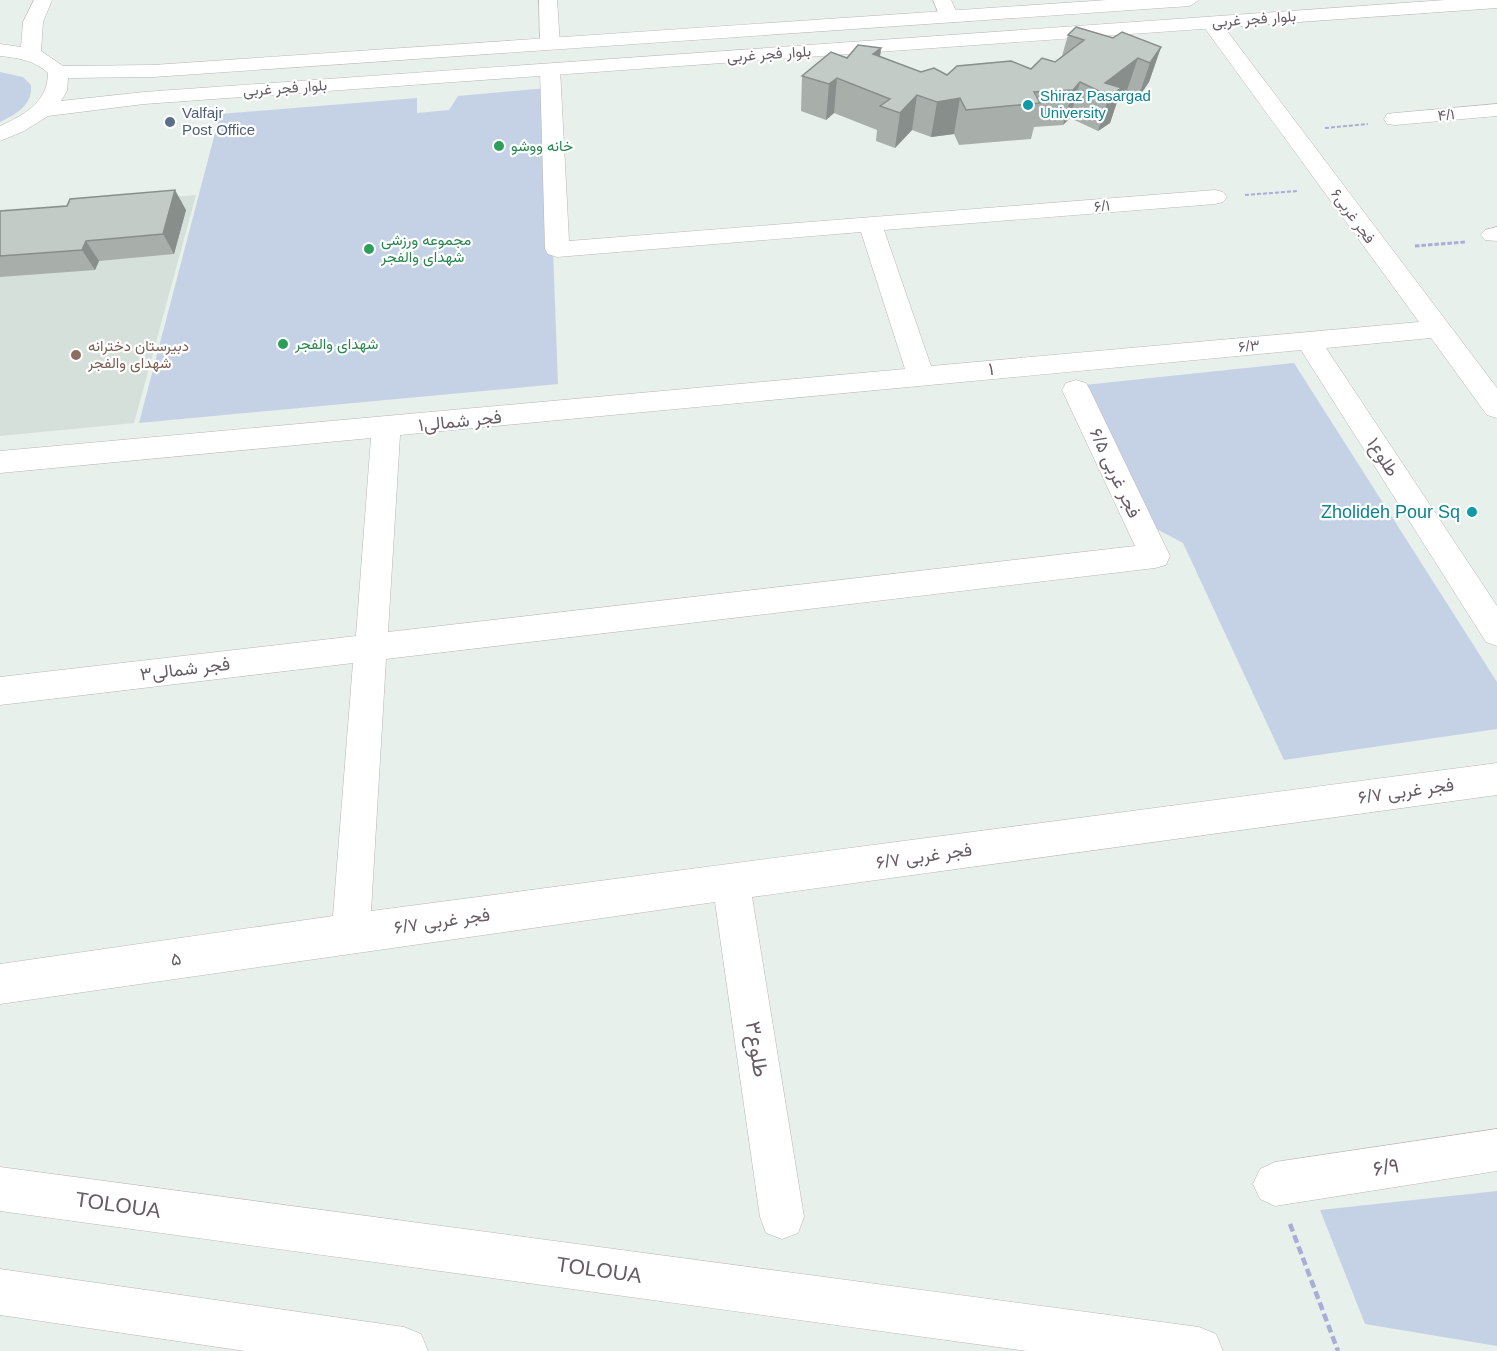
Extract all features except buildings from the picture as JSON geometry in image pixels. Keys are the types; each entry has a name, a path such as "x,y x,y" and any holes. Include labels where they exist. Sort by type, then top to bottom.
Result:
{"street":[{"path":"31,53 31,28 43,0"},
{"path":"548,0 550,44"},
{"name":"بلوار فجر غربی","path":"58,72 153,71 738,31 946,8 1190,0"},
{"name":"بلوار فجر غربی","path":"42,110 144,98 1497,2"},
{"name":"فجر غربی۶","path":"1211,22 1436,329 1497,408"},
{"path":"0,34 31,28"},
{"path":"738,31 744,56"},
{"path":"0,50 31,53 49,61 58,72 58,90 42,110 0,134"},
{"name":"۶/۱","path":"550,69 557,249 1215,197"},
{"path":"144,98 140,85 153,71"},
{"name":"۴/۱","path":"1395,119 1497,110"},
{"path":"870,225 921,376"},
{"name":"۶/۳","path":"1062,363 1436,329"},
{"name":"طلوع۱","path":"1308,341 1495,627"},
{"name":"۱","path":"921,376 1062,363"},
{"name":"فجر شمالی۱","path":"0,462 386,428 921,376"},
{"name":"۶/۵ فجر غربی","path":"1076,390 1155,556"},
{"path":"351,933 386,428"},
{"name":"فجر شمالی۳","path":"0,691 1155,556"},
{"name":"۶/۷ فجر غربی","path":"351,933 1497,779"},
{"name":"طلوع۳","path":"731,882 782,1217"},
{"name":"۵","path":"0,984 351,933"},
{"name":"۶/۹","path":"1275,1184 1497,1150"},
{"name":"TOLOUA","path":"0,1189 1199,1351"},
{"path":"0,1292 405,1351"}],"path":[{"path":"1290,131 1398,122 1395,119"},
{"path":"1215,197 1333,189"},
{"path":"1377,249 1496,239 1495,235"},
{"path":"1275,1184 1338,1351"}],"shaded area":[{"path":"0,72 23,77 31,85 31,92 22,108 0,122"},
{"name":"مجموعه ورزشی شهدای والفجر","path":"547,88 558,384 139,423 220,114 417,98 417,113 449,110 458,96"},
{"name":"دبیرستان دخترانه شهدای والفجر","path":"196,195 134,423 0,436 0,210"},
{"path":"1294,363 1497,682 1497,729 1284,760 1183,543 1151,526 1084,385"},
{"path":"1497,1191 1497,1346 1365,1324 1320,1210"}],"place":[{"name":"Shiraz Pasargad University","path":"1028,105"},
{"name":"Valfajr Post Office","path":"170,122"},
{"name":"خانه ووشو","path":"499,146"},
{"name":"مجموعه ورزشی شهدای والفجر","path":"369,249"},
{"name":"شهدای والفجر","path":"283,344"},
{"name":"دبیرستان دخترانه شهدای والفجر","path":"76,355"},
{"name":"Zholideh Pour Sq","path":"1472,512"}]}
